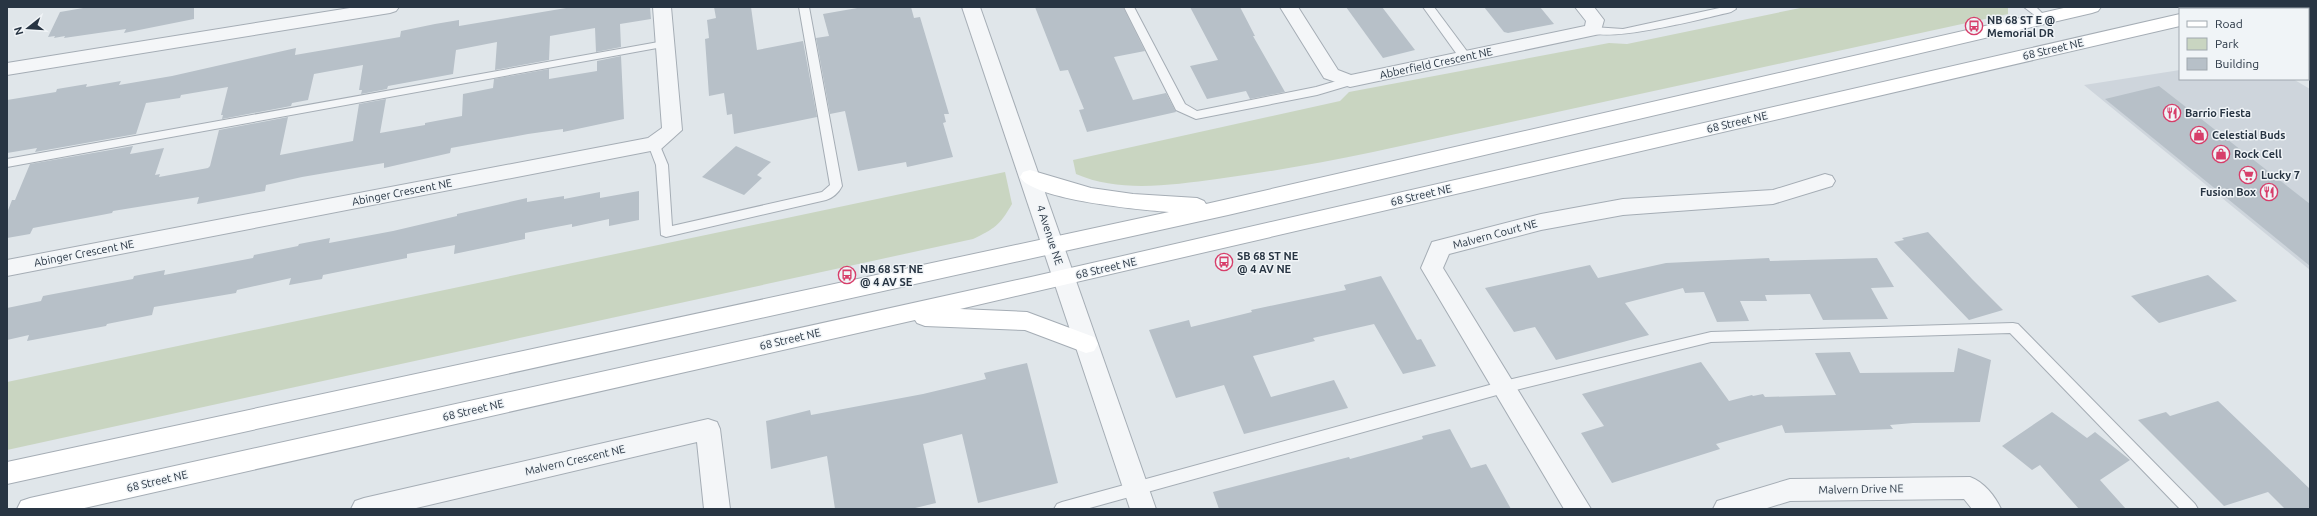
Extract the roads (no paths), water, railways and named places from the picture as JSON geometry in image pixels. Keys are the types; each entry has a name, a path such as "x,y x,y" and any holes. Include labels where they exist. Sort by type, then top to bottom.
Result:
{"main road":[{"path":"7,473 1228,207 2036,12 2092,7"},
{"name":"68 Street NE","path":"30,509 896,316 2179,20"},
{"path":"2136,30 2179,31"},
{"path":"1030,176 1084,195 1121,201 1228,207"},
{"path":"896,316 1027,322 1086,344"}],"street":[{"path":"7,70 390,7"},
{"name":"Abinger Crescent NE","path":"7,268 654,144 672,130 662,7"},
{"name":"4 Avenue NE","path":"971,7 1030,176 1139,499"},
{"path":"1288,7 1331,74 1350,81"},
{"path":"1584,7 1595,20 1592,30"},
{"name":"Abberfield Crescent NE","path":"1350,81 1592,30"},
{"name":"Malvern Court NE","path":"1578,509 1432,268 1440,248 1541,222 1623,207 1773,197 1825,181"},
{"name":"Malvern Crescent NE","path":"364,509 708,429 717,509"},
{"name":"Malvern Drive NE","path":"1726,509 1790,490 1970,488 1988,509"}],"lane":[{"path":"654,144 662,165 666,232 826,196 836,186 804,7"},
{"path":"1129,7 1180,107 1196,115 1317,91 1350,81"},
{"path":"1428,7 1464,57"},
{"path":"1592,30 1623,32 1731,9 1729,7"},
{"path":"7,163 664,44"},
{"path":"1062,509 1139,499 1504,387 1711,337 2013,328 2190,509"}],"place":[{"name":"NB 68 ST E @ Memorial DR","path":"1974,26"},
{"name":"Barrio Fiesta","path":"2172,113"},
{"name":"Celestial Buds","path":"2199,135"},
{"name":"Rock Cell","path":"2221,154"},
{"name":"Lucky 7","path":"2248,175"},
{"name":"Fusion Box","path":"2269,192"},
{"name":"SB 68 ST NE @ 4 AV NE","path":"1224,262"},
{"name":"NB 68 ST NE @ 4 AV SE","path":"847,275"}]}
